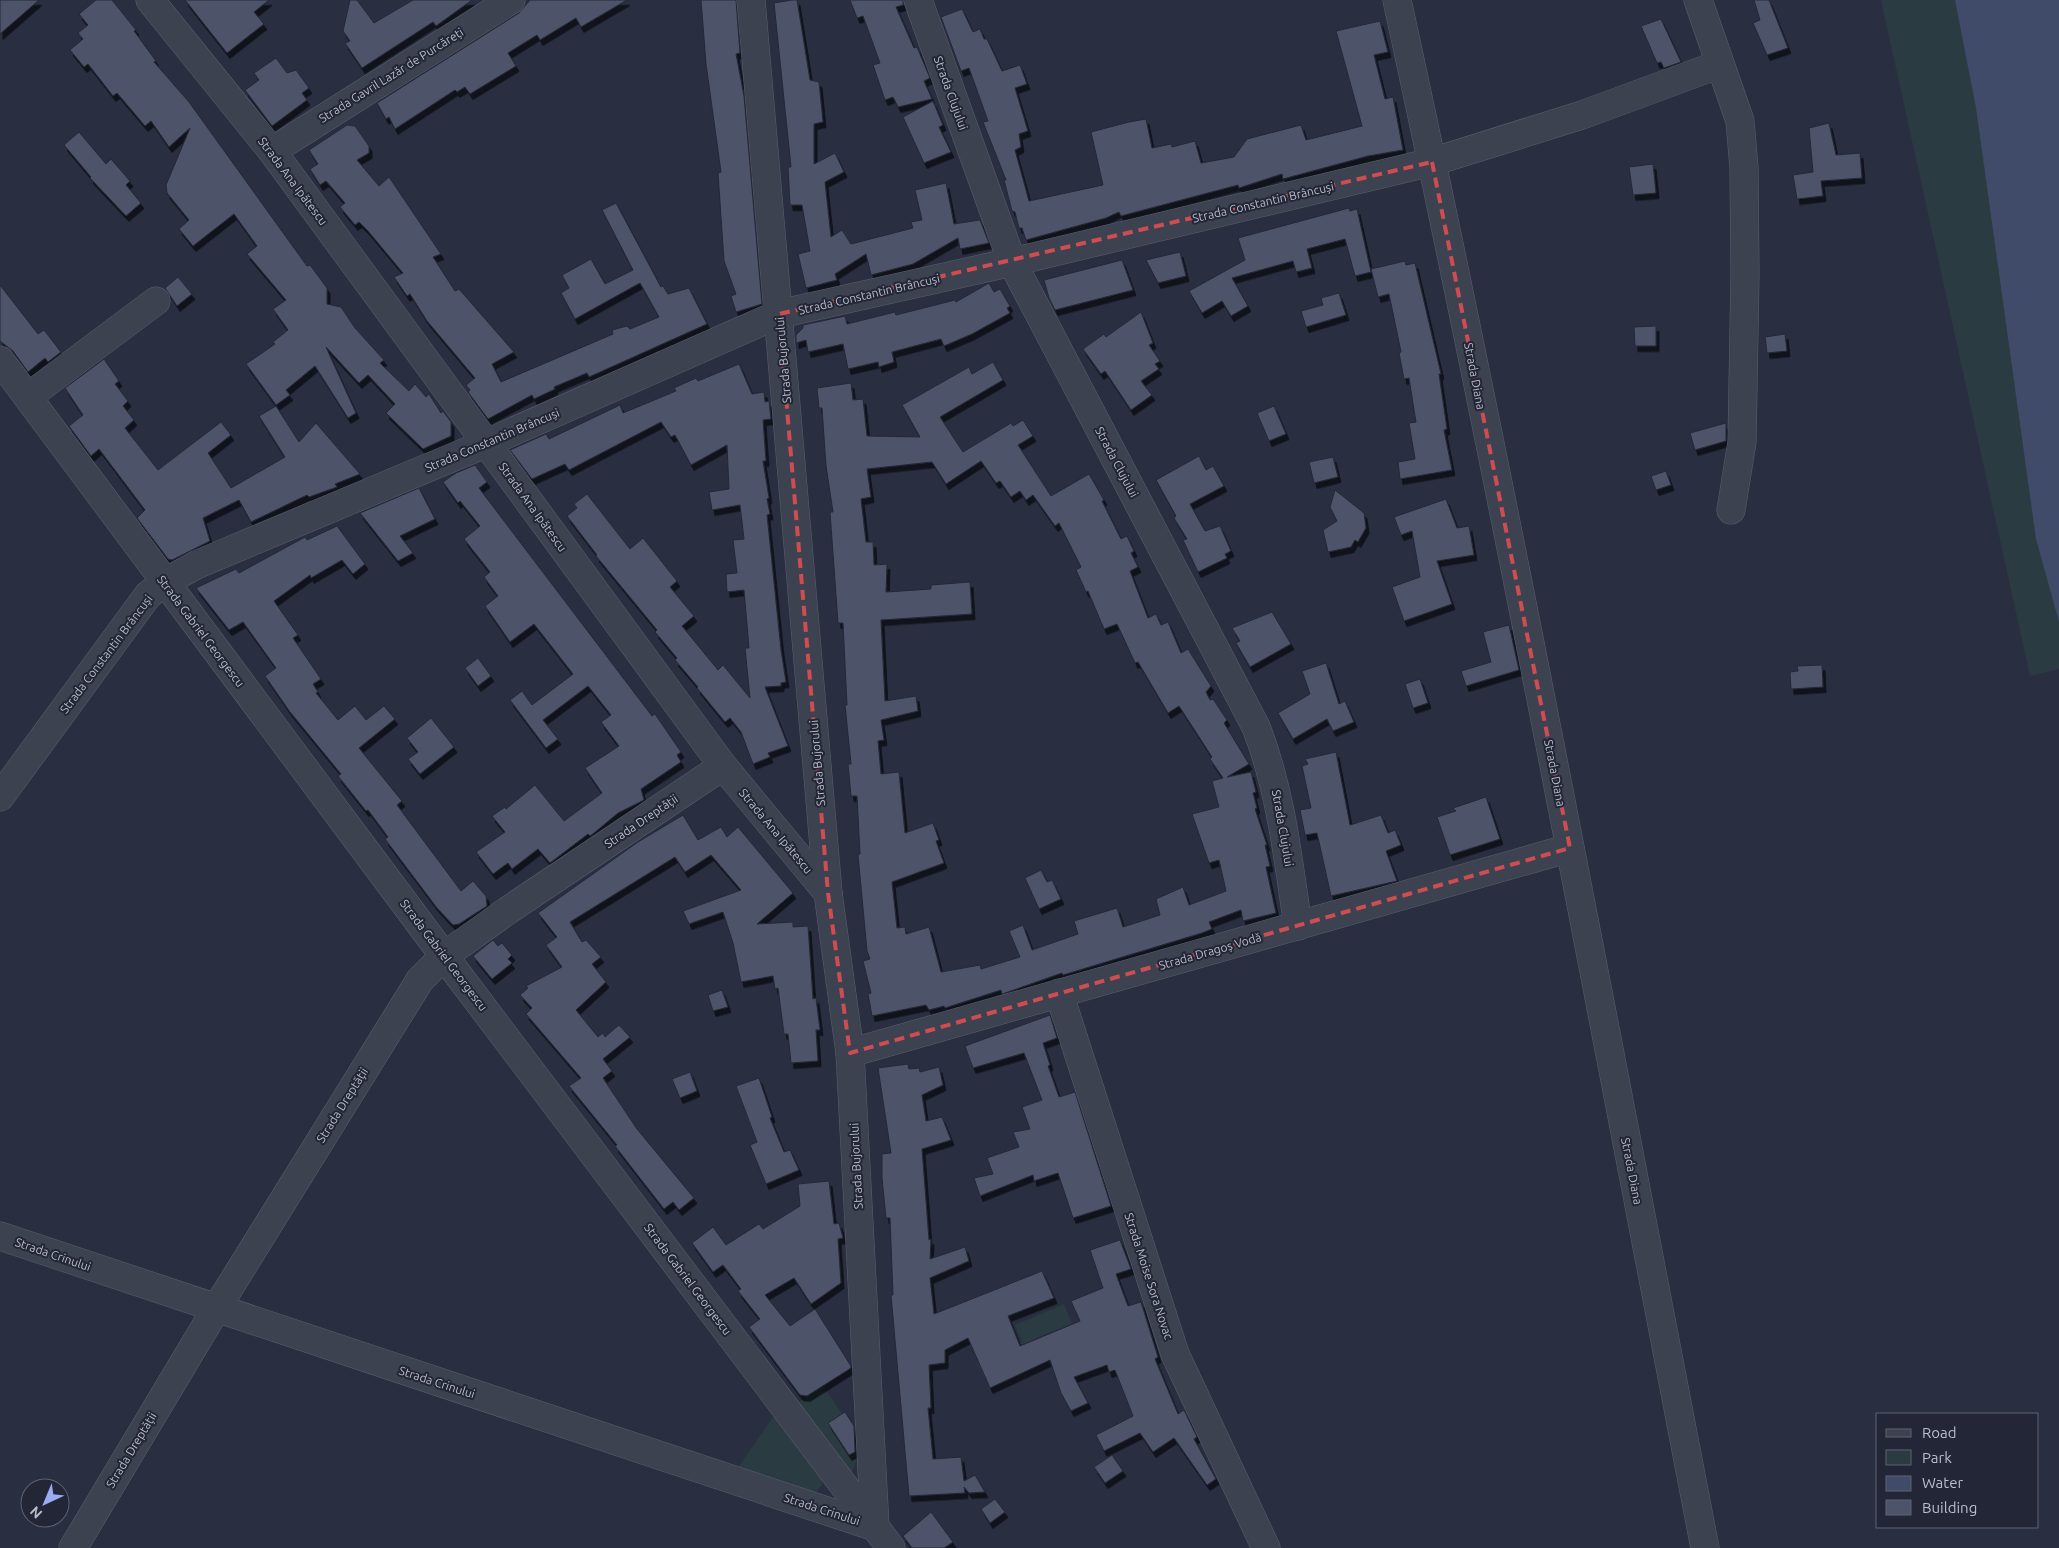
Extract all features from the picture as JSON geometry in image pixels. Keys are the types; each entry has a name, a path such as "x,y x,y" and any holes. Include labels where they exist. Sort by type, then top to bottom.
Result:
{"street":[{"name":"Strada Ana Ipătescu","path":"150,0 272,151 723,766 828,893"},
{"name":"Strada Gavril Lazăr de Purcăreți","path":"272,151 511,0"},
{"name":"Strada Bujorului","path":"751,0 828,893 850,1053 883,1538"},
{"name":"Strada Clujului","path":"918,0 1012,262 1256,728 1270,762 1283,822 1298,926"},
{"name":"Strada Diana","path":"1397,0 1432,162 1570,848 1705,1548"},
{"path":"1698,0 1740,121 1744,168 1745,274 1742,432 1731,510"},
{"name":"Strada Constantin Brâncuși","path":"0,797 148,595 165,582 198,564 487,443 779,314 1012,262 1432,162 1582,115 1720,64"},
{"path":"28,396 156,301"},
{"name":"Strada Gabriel Georgescu","path":"0,360 444,956 883,1538"},
{"name":"Strada Dreptății","path":"73,1548 216,1310 420,980 444,956 723,766"},
{"name":"Strada Dragoș Vodă","path":"850,1053 1570,848"},
{"name":"Strada Moise Sora Novac","path":"1059,993 1176,1354 1266,1548"},
{"name":"Strada Crinului","path":"0,1236 883,1538"}],"highlighted area":[{"path":"1432,162 1570,848 850,1053 828,893 779,314"}],"green space":[{"path":"1881,0 2059,0 2059,669 2030,676"},
{"path":"1064,1304 1072,1324 1036,1338 1041,1349 1074,1354 1049,1365 1041,1350 984,1376 977,1363 1022,1342 1015,1325"},
{"path":"823,1386 842,1414 828,1423 849,1455 862,1447 849,1479 793,1406"},
{"path":"774,1416 822,1477 822,1485 816,1492 804,1493 734,1473"}],"water":[{"path":"1955,0 2059,0 2059,622 2036,539 1976,108"}],"building":[{"path":"0,0 39,0 0,34"},
{"path":"96,0 112,0 136,30 134,31 156,61 154,62 189,102 307,266 310,265 327,288 327,304 341,307 355,328 384,360 380,363 409,391 415,384 426,397 429,394 441,413 443,411 451,422 451,436 423,449 386,413 395,404 368,375 359,383 326,347 356,413 348,418 315,366 286,390 290,395 276,405 246,364 275,344 273,342 288,330 273,309 286,300 247,254 257,246 234,214 193,246 179,229 189,220 167,193 166,185 190,128 169,147 151,121 145,126 117,93 113,96 88,64 84,67 70,50 83,39 78,33 88,25 79,14"},
{"path":"185,0 269,0 254,12 264,24 227,53"},
{"path":"350,0 357,0 374,23 413,0 472,0 436,26 433,22 362,68 345,43 350,41 343,31"},
{"path":"530,0 627,0 581,27 576,18 540,40 537,35 508,53 516,66 470,94 465,87 457,92 455,90 395,129 389,117 386,119 377,103 519,13"},
{"path":"701,0 736,0 740,53 736,54 744,96 762,304 736,312 731,296 736,294 724,261 718,173 721,172 706,64"},
{"path":"797,0 810,80 819,82 823,122 814,124 814,164 835,153 844,172 825,182 831,237 842,230 851,244 913,228 911,222 922,220 915,190 946,183 954,224 980,220 989,243 960,249 958,238 913,264 871,275 866,254 835,274 837,280 806,288 798,254 810,251 802,205 790,205 788,167 791,167 774,3"},
{"path":"850,0 903,0 903,5 896,7 914,48 917,47 930,78 924,81 932,99 898,107 893,97 885,100 873,65 880,63 863,16 857,18"},
{"path":"1754,0 1769,0 1788,48 1767,55 1753,23 1760,20"},
{"path":"962,9 973,32 980,29 984,39 987,39 1002,71 1020,65 1027,84 1015,88 1028,131 1019,134 1021,147 1015,150 1029,201 1103,185 1091,132 1129,122 1146,119 1152,148 1171,144 1172,147 1195,141 1201,163 1234,157 1247,139 1301,125 1306,140 1362,126 1336,31 1380,21 1388,52 1374,55 1385,99 1393,97 1403,150 1368,156 1283,179 1282,174 1239,188 1238,185 1121,216 1119,212 1106,218 1026,240 1022,228 1019,228 1015,212 1012,211 1004,180 1006,180 983,122 988,121 969,68 961,71 941,17"},
{"path":"1661,19 1681,62 1664,68 1661,62 1657,63 1641,26"},
{"path":"276,58 287,73 296,70 309,88 302,93 307,100 272,126 245,90 259,80 254,73"},
{"path":"933,101 943,125 939,127 951,152 924,163 903,117"},
{"path":"1829,123 1836,155 1860,153 1862,178 1821,181 1823,196 1797,199 1793,175 1813,172 1809,128"},
{"path":"347,125 355,126 369,146 369,153 357,160 379,186 389,177 441,254 433,257 455,291 459,289 514,352 492,364 501,382 613,334 612,330 627,326 630,329 659,317 640,283 575,319 561,293 569,288 562,275 591,259 605,284 633,270 602,210 616,203 661,287 663,286 668,294 689,288 707,324 589,377 587,373 554,387 555,389 534,399 532,395 488,419 468,392 470,390 466,385 475,378 427,321 410,294 407,296 394,277 403,273 359,222 355,225 340,207 345,203 326,181 320,185 310,169 318,164 309,150"},
{"path":"79,132 106,164 111,159 130,181 126,185 141,203 126,216 90,178 64,145"},
{"path":"1653,164 1656,193 1633,195 1629,167"},
{"path":"1349,208 1350,211 1357,209 1371,272 1355,276 1345,239 1307,249 1312,268 1296,272 1293,261 1232,278 1248,306 1231,316 1222,301 1202,313 1189,291 1245,260 1238,238"},
{"path":"1180,252 1186,276 1158,283 1146,260"},
{"path":"1122,260 1133,290 1055,310 1049,298 1044,280"},
{"path":"1405,261 1406,265 1415,263 1441,374 1439,374 1447,429 1444,430 1452,470 1400,479 1398,462 1415,459 1409,423 1416,422 1409,378 1404,379 1399,353 1401,352 1389,294 1378,297 1371,269"},
{"path":"178,277 192,294 177,306 165,288"},
{"path":"989,283 994,292 1000,289 1010,306 1007,308 1010,313 972,334 944,346 941,339 892,352 894,362 879,367 878,362 848,369 843,344 808,352 806,340 796,343 796,335 803,328 803,325 845,316 847,324 895,312 896,315 955,300 956,302"},
{"path":"0,285 38,334 44,330 61,352 48,362 45,358 28,372 13,351 0,341"},
{"path":"1339,293 1346,315 1306,327 1301,311 1323,305 1321,298"},
{"path":"1141,312 1153,343 1149,345 1160,361 1155,364 1159,369 1141,381 1152,395 1131,410 1105,371 1101,374 1083,349 1104,334 1106,337"},
{"path":"1656,326 1656,346 1635,346 1634,327"},
{"path":"1785,334 1787,351 1767,353 1765,337"},
{"path":"104,359 119,381 115,384 128,401 123,406 134,420 125,428 158,470 221,422 231,435 208,453 231,488 285,457 259,416 276,406 299,442 316,423 360,474 335,484 337,487 309,497 307,495 251,522 239,500 203,518 210,541 172,560 168,559 137,518 145,510 99,449 91,456 69,426 83,415 65,388"},
{"path":"993,362 1003,380 940,417 963,452 1011,423 1013,426 1023,420 1033,436 1018,445 1051,496 1089,474 1104,500 1102,501 1121,539 1127,536 1134,551 1131,553 1138,567 1130,571 1148,618 1156,614 1161,625 1168,622 1181,653 1188,649 1211,686 1206,692 1210,700 1213,699 1227,720 1224,723 1249,764 1227,777 1251,772 1256,792 1253,793 1257,808 1255,809 1267,845 1265,845 1270,866 1266,867 1276,913 1243,921 1241,910 1209,922 1212,929 1202,933 1063,975 1062,973 1002,994 1001,990 945,1008 944,1006 929,1010 926,1005 872,1016 868,994 871,993 863,961 870,959 867,951 858,855 860,854 857,796 851,796 848,764 851,764 845,705 847,705 843,623 838,623 830,512 833,512 826,466 822,408 819,408 817,388 851,383 853,400 863,399 867,436 920,437 902,405 969,367 972,374","holes":["981,461 996,483 1000,481 1011,497 1020,491 1026,500 1033,495 1055,526 1059,523 1081,567 1076,570 1086,592 1088,591 1104,629 1117,624 1135,663 1138,662 1168,713 1179,706 1212,757 1210,759 1223,778 1212,781 1219,807 1192,814 1209,863 1219,860 1226,891 1189,905 1183,887 1156,899 1160,915 1123,927 1117,908 1074,921 1078,934 1032,950 1023,925 1009,931 1020,957 981,969 980,965 941,972 929,927 906,934 905,927 897,928 892,882 944,863 936,841 939,840 933,823 905,833 899,772 881,774 878,741 884,740 881,720 918,711 916,696 885,701 881,620 972,614 970,582 931,585 931,589 886,592 887,564 874,565 873,542 866,542 861,499 871,497 867,469 932,462 946,484"]},
{"path":"739,364 752,394 764,392 765,402 769,401 771,419 763,420 766,461 763,461 769,498 767,499 770,514 767,515 786,682 781,683 781,686 765,687 788,746 768,753 770,757 753,764 741,732 730,718 725,722 697,688 675,660 677,658 655,632 657,630 596,556 567,516 577,508 574,504 587,494 630,549 643,538 677,581 670,587 694,616 682,626 718,670 723,665 750,698 745,648 749,648 744,590 727,592 726,574 737,573 733,540 744,539 740,505 712,510 709,492 729,489 727,445 691,465 675,435 671,437 661,422 569,470 565,464 532,479 510,450 546,434 549,439 620,405 623,413 676,391 674,388 696,378 698,381"},
{"path":"1274,406 1286,434 1269,441 1257,413"},
{"path":"1726,423 1726,441 1695,450 1690,433"},
{"path":"1199,456 1206,470 1213,466 1224,486 1190,504 1205,531 1220,526 1231,551 1225,554 1227,558 1198,572 1183,540 1187,539 1174,518 1176,516 1156,480"},
{"path":"1333,457 1338,477 1314,483 1309,462"},
{"path":"475,465 487,482 479,488 652,716 655,714 681,752 677,755 681,762 641,789 644,800 618,813 590,836 588,834 550,863 538,849 512,869 508,863 493,874 476,852 505,832 492,816 505,807 506,809 535,785 564,821 602,793 585,768 619,746 601,722 611,715 588,686 543,720 558,739 546,748 510,700 522,691 532,705 573,674 534,624 510,642 485,606 498,596 484,577 490,572 464,539 480,526 460,501 458,503 443,482 456,473"},
{"path":"1666,471 1671,485 1656,490 1651,476"},
{"path":"419,488 435,519 400,536 413,553 398,561 360,513"},
{"path":"1335,490 1364,513 1366,528 1358,542 1355,540 1351,547 1328,552 1323,530 1337,521 1330,507"},
{"path":"1446,499 1457,528 1469,526 1474,555 1437,561 1452,604 1404,621 1392,587 1420,577 1412,531 1401,535 1394,517"},
{"path":"337,526 365,564 353,574 342,560 311,578 310,575 274,601 298,635 293,638 321,679 313,684 318,692 316,693 338,720 355,706 366,720 384,706 395,719 359,748 402,801 397,805 461,891 473,881 486,896 487,906 459,924 453,925 437,908 385,839 388,837 368,810 366,811 338,776 341,774 290,712 265,676 276,668 243,622 229,630 196,588 236,569 239,573 305,537 307,540"},
{"path":"1272,612 1291,644 1250,667 1236,643 1240,641 1232,628"},
{"path":"1509,625 1519,670 1466,686 1461,671 1491,662 1483,632"},
{"path":"478,658 491,676 478,686 465,668"},
{"path":"1326,663 1339,704 1345,701 1354,722 1333,731 1327,719 1293,739 1278,713 1310,694 1302,671"},
{"path":"1822,665 1823,687 1791,689 1790,672 1798,671 1797,666"},
{"path":"1420,679 1428,703 1413,708 1405,684"},
{"path":"431,718 454,747 420,774 408,759 418,752 407,738"},
{"path":"1336,752 1350,825 1381,815 1388,833 1395,830 1401,845 1386,851 1397,881 1331,896 1317,833 1305,835 1300,810 1311,808 1302,766 1308,764 1305,759"},
{"path":"1486,797 1500,839 1450,855 1437,817 1456,811 1453,808"},
{"path":"683,815 698,840 721,827 727,837 738,827 793,893 757,924 793,922 793,927 808,926 813,999 816,998 820,1030 816,1030 818,1061 791,1063 788,1034 784,1034 778,988 775,989 773,976 741,982 733,943 723,912 689,924 683,911 741,890 711,855 685,872 675,857 570,922 582,942 586,940 601,957 592,964 606,982 576,1010 598,1037 603,1033 605,1037 619,1025 630,1037 603,1059 612,1071 603,1078 637,1129 694,1198 679,1210 673,1202 664,1209 615,1146 617,1145 569,1086 581,1078 526,1014 532,1008 520,995 528,988 526,986 562,967 546,945 557,937 538,913 638,842"},
{"path":"1041,870 1047,882 1052,880 1061,899 1039,909 1025,878"},
{"path":"493,940 498,946 502,943 512,955 508,959 512,963 492,979 473,956"},
{"path":"722,990 728,1007 713,1011 708,995"},
{"path":"1050,1015 1057,1038 1043,1043 1050,1065 1048,1066 1059,1097 1075,1092 1111,1206 1073,1218 1058,1173 1034,1181 1033,1175 980,1196 974,1178 993,1174 987,1158 1019,1147 1013,1132 1030,1129 1022,1107 1042,1100 1024,1053 973,1068 965,1046"},
{"path":"908,1064 909,1069 919,1068 920,1072 939,1067 943,1085 922,1095 926,1121 942,1117 951,1140 922,1149 929,1240 931,1239 930,1259 965,1247 969,1261 930,1278 934,1314 1042,1271 1054,1298 1008,1316 1020,1346 1080,1321 1071,1301 1103,1288 1090,1250 1120,1240 1131,1269 1116,1274 1128,1306 1141,1302 1158,1357 1155,1359 1178,1414 1184,1410 1197,1437 1194,1439 1216,1479 1207,1485 1174,1438 1153,1452 1140,1433 1104,1451 1096,1435 1133,1416 1115,1370 1109,1372 1107,1365 1074,1377 1088,1403 1071,1411 1061,1393 1050,1360 990,1388 968,1338 945,1350 945,1363 929,1365 931,1408 928,1408 933,1459 961,1457 964,1481 975,1475 985,1492 969,1493 964,1487 965,1493 909,1496 891,1295 893,1295 890,1218 886,1218 882,1178 882,1154 891,1153 878,1068"},
{"path":"690,1072 697,1091 680,1098 672,1079"},
{"path":"759,1078 772,1117 770,1118 784,1152 790,1150 799,1170 766,1184 750,1145 757,1142 736,1086"},
{"path":"829,1181 834,1224 839,1223 843,1238 838,1239 841,1283 811,1304 794,1278 765,1295 790,1326 815,1309 851,1366 851,1368 807,1396 800,1395 749,1327 760,1319 738,1291 741,1289 723,1265 713,1272 692,1243 713,1227 726,1245 759,1224 763,1229 800,1206 798,1184"},
{"path":"845,1412 854,1426 855,1452 849,1455 828,1423"},
{"path":"1112,1455 1123,1471 1105,1483 1094,1467"},
{"path":"995,1499 1005,1512 990,1523 981,1509"},
{"path":"931,1512 953,1542 944,1548 912,1548 903,1536"}]}
